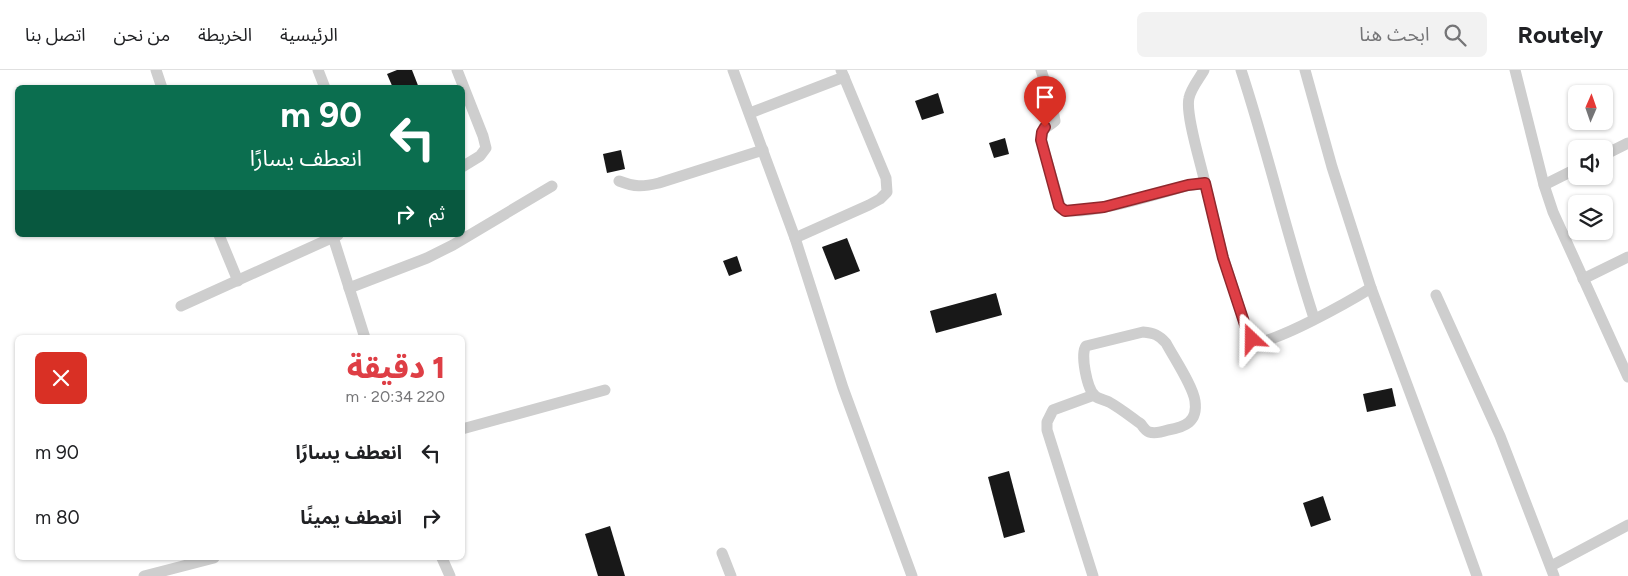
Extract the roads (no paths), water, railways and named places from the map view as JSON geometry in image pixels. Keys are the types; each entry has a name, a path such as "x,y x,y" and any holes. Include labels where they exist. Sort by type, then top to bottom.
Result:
{"street":[{"path":"156,70 161,85"},
{"path":"318,70 324,85"},
{"path":"457,70 463,85"},
{"path":"734,70 795,238 843,388 912,576"},
{"path":"1041,70 1056,121 1045,127 1041,140 1061,209 1072,212 1104,207 1188,185 1205,183"},
{"path":"1204,70 1190,92 1188,100 1190,119 1223,258 1247,331 1252,339 1255,342 1268,340 1371,288"},
{"path":"1241,70 1271,169 1298,269 1314,318"},
{"path":"1304,70 1332,167 1371,288 1477,576"},
{"path":"1515,70 1544,185 1553,212 1628,377"},
{"path":"750,113 842,74 886,178 886,192 880,199 795,238"},
{"path":"465,90 486,148 480,156 465,165"},
{"path":"1613,150 1628,143"},
{"path":"619,181 632,186 642,187 764,150"},
{"path":"1544,185 1568,173"},
{"path":"350,288 410,265 452,245 552,186"},
{"path":"220,237 238,281"},
{"path":"181,306 333,237"},
{"path":"335,237 364,335"},
{"path":"1583,280 1628,257"},
{"path":"1436,295 1500,436 1552,571 1628,525"},
{"path":"1093,576 1064,490 1047,430 1047,422 1053,410 1094,396 1110,402 1141,424 1148,432 1156,433 1184,427 1192,421 1195,410 1192,391 1166,343 1160,336 1143,332 1086,346 1083,349 1089,387 1094,396"},
{"path":"465,428 605,390"},
{"path":"722,553 731,576"},
{"path":"144,576 206,560"},
{"path":"443,560 450,576"}]}
